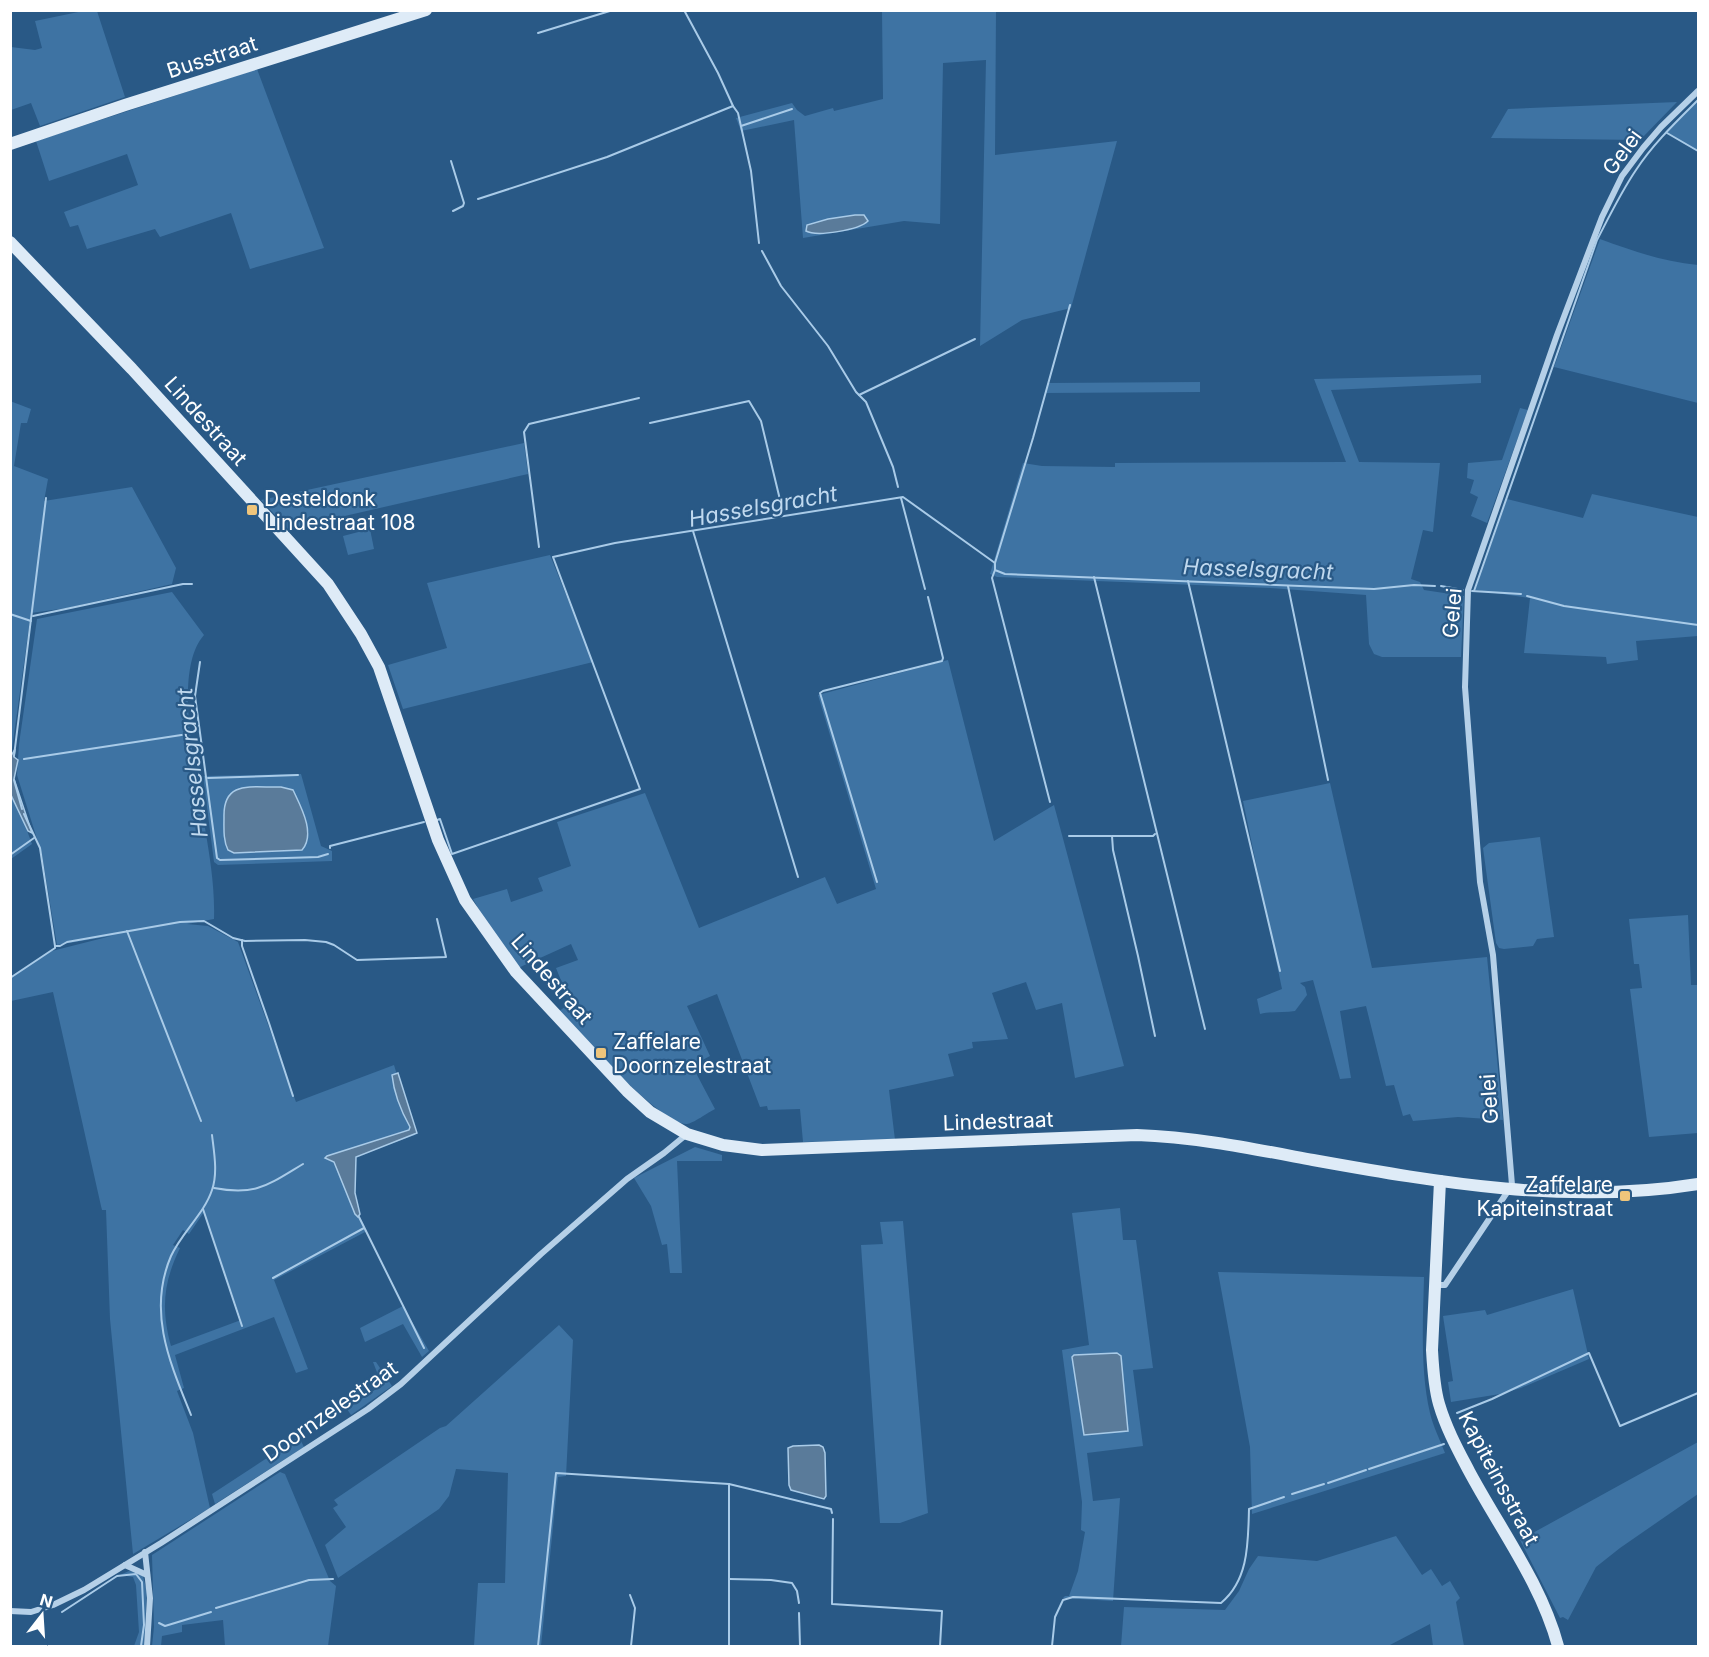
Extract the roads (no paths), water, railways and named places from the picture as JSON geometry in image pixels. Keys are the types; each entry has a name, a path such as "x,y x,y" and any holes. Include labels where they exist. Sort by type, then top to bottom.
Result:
{"street":[{"name":"Busstraat","path":"10,144 125,105 426,10"},
{"name":"Gelei","path":"1508,1190 1512,1185 1504,1070 1493,955 1480,882 1465,687 1468,590 1520,439 1602,217 1622,176 1643,148 1661,127 1698,92"},
{"name":"Lindestraat","path":"10,242 132,369 328,584 380,667 438,840 465,900 516,972 627,1091 665,1122 687,1134 723,1144 762,1150 1137,1135 1174,1136 1440,1181 1508,1190 1608,1192 1670,1189 1698,1184"},
{"name":"Doornzelestraat","path":"10,1611 31,1612 53,1605 84,1590 324,1439 401,1384 618,1186 687,1134"},
{"name":"Kapiteinsstraat","path":"1440,1181 1434,1285 1433,1367 1439,1403 1446,1424 1487,1505 1533,1582 1551,1623 1557,1647"},
{"path":"1434,1285 1445,1285 1508,1190"},
{"path":"145,1552 150,1598 147,1647"},
{"path":"126,1565 147,1575"}],"waterway":[{"path":"538,33 613,10"},
{"path":"684,10 733,106"},
{"path":"1474,591 1597,240 1620,196 1643,160 1665,133 1698,100"},
{"path":"478,199 607,157 733,106 738,113 751,171 759,243"},
{"path":"741,126 792,109"},
{"path":"1667,133 1698,151"},
{"path":"451,161 464,203 463,206 453,211"},
{"path":"762,251 781,286 828,346 856,392 866,402 893,467 898,487"},
{"path":"995,563 1070,305"},
{"path":"859,395 975,339"},
{"path":"539,547 524,432 529,424 639,398"},
{"path":"650,423 749,401 761,421 782,508"},
{"name":"Hasselsgracht","path":"437,820 440,819 452,854 640,789 553,557 615,543 903,497 995,563 995,570 1005,574 1374,589 1414,585 1435,586"},
{"path":"14,756 46,498"},
{"path":"901,498 925,589"},
{"path":"693,531 798,877"},
{"path":"995,570 992,578 1050,802"},
{"path":"1094,577 1205,1029"},
{"path":"1188,581 1280,971"},
{"path":"33,616 192,584"},
{"path":"1288,586 1328,780"},
{"name":"Hasselsgracht","path":"1441,586 1463,590"},
{"name":"Hasselsgracht","path":"1472,591 1521,594"},
{"name":"Hasselsgracht","path":"1527,596 1564,606 1698,625"},
{"path":"877,882 820,693 942,661 928,597"},
{"path":"10,614 31,621"},
{"name":"Hasselsgracht","path":"200,662 195,696 217,858 220,860 318,857 328,854"},
{"path":"24,759 188,734"},
{"path":"208,778 298,775"},
{"path":"14,780 22,809"},
{"path":"24,814 40,848 55,946 180,922 204,921 233,938 245,941 326,942 357,960 446,957 437,919"},
{"name":"Hasselsgracht","path":"330,848 330,846 424,822"},
{"path":"1155,834 1153,836 1112,836 1113,850 1155,1036"},
{"path":"1069,836 1111,836"},
{"path":"10,855 34,838"},
{"path":"127,931 201,1121"},
{"path":"242,940 242,946 293,1096"},
{"path":"10,978 55,946"},
{"path":"191,1415 169,1357 161,1317 161,1297 164,1277 171,1256 204,1207 212,1190 215,1170 212,1135"},
{"path":"214,1188 241,1191 261,1187 303,1164"},
{"path":"203,1209 242,1326"},
{"path":"359,1217 424,1348"},
{"path":"273,1278 364,1228"},
{"path":"1457,1413 1589,1353 1620,1426 1698,1393"},
{"path":"1369,1469 1444,1444"},
{"path":"1328,1483 1366,1470"},
{"path":"538,1646 556,1473 729,1484 831,1509 832,1513"},
{"path":"729,1484 729,1646"},
{"path":"1292,1494 1324,1484"},
{"path":"1052,1646 1055,1617 1063,1600 1073,1597 1221,1603 1230,1594 1242,1572 1247,1547 1249,1509 1284,1497"},
{"path":"833,1519 832,1604 942,1611 940,1646"},
{"path":"62,1612 117,1576 136,1574 142,1582 144,1625 141,1646"},
{"path":"216,1608 309,1580 333,1579"},
{"path":"729,1579 792,1583 797,1591 799,1603"},
{"path":"630,1595 635,1608 631,1646"},
{"path":"159,1623 165,1626 211,1612"},
{"path":"799,1613 800,1646"}],"place":[{"name":"Desteldonk Lindestraat 108","path":"252,510"},
{"name":"Zaffelare Doornzelestraat","path":"601,1053"},
{"name":"Zaffelare Kapiteinstraat","path":"1625,1196"}]}
